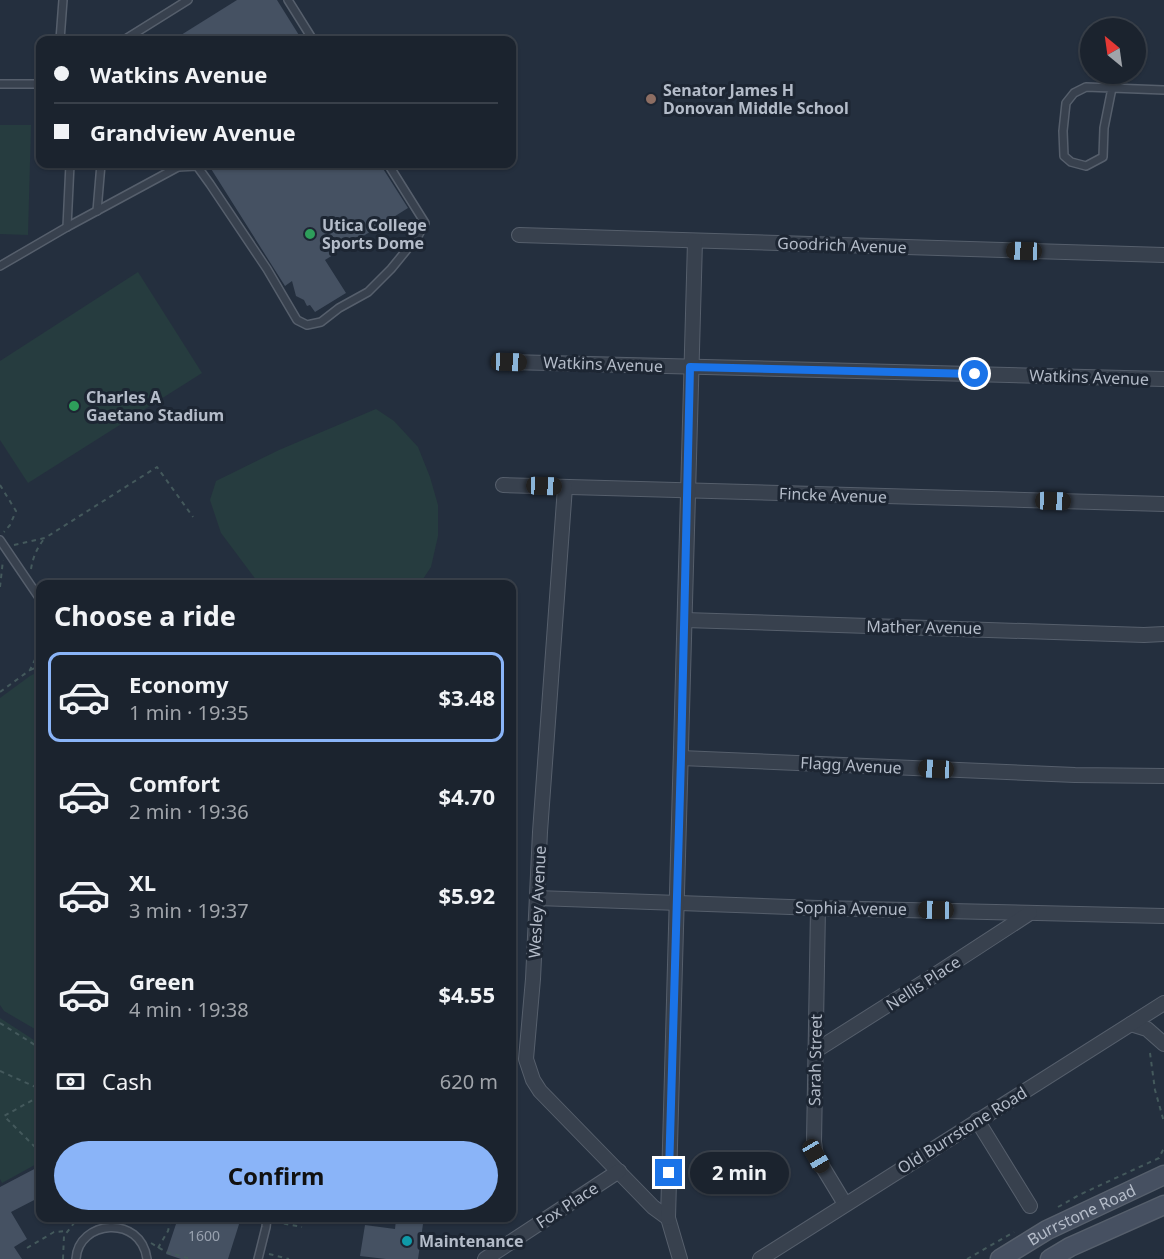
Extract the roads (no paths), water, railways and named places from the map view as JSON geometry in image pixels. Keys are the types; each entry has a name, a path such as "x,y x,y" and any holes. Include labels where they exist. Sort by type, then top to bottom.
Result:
{"street":[{"name":"Goodrich Avenue","path":"519,235 1164,255"},
{"path":"680,1259 668,1218 695,241"},
{"name":"Watkins Avenue","path":"509,362 1164,380"},
{"name":"Fincke Avenue","path":"503,485 1164,504"},
{"name":"Wesley Avenue","path":"565,487 526,1059 532,1080 540,1090 653,1207 668,1218"},
{"name":"Mather Avenue","path":"685,620 1164,634"},
{"name":"Flagg Avenue","path":"681,758 1063,775 1164,776"},
{"name":"Sophia Avenue","path":"537,898 819,908 1164,916"},
{"name":"Sarah Street","path":"819,908 814,1142 816,1156 845,1204"},
{"name":"Nellis Place","path":"815,1051 1030,913"},
{"name":"Old Burrstone Road","path":"760,1259 778,1254 845,1204 1164,1003"},
{"path":"1131,1024 1147,1029 1164,1044"},
{"path":"977,1120 1030,1206"},
{"name":"Fox Place","path":"485,1259 619,1170"},
{"name":"Burrstone Road","path":"1000,1259 1047,1230 1164,1175"},
{"name":"Burrstone Road","path":"1050,1259 1070,1247 1164,1205"}],"lane":[{"path":"60,36 63,0"},
{"path":"130,36 188,0"},
{"path":"288,0 310,36"},
{"path":"0,84 36,84"},
{"path":"1112,88 1104,128 1103,157 1086,166 1071,162 1064,156 1063,131 1066,104 1074,93 1086,87 1112,88 1164,90"},
{"path":"68,227 70,168"},
{"path":"97,211 101,168"},
{"path":"0,266 172,168"},
{"path":"198,168 267,269 297,320 307,325 321,322 339,308 368,292 418,237 425,223 391,168"},
{"path":"2,541 36,592"},
{"path":"259,1255 267,1222"},
{"path":"76,1259 76,1254 84,1239 95,1231 111,1227 124,1229 140,1240 146,1251 147,1259"}],"place":[{"name":"Senator James H Donovan Middle School","path":"651,99"},
{"name":"Utica College Sports Dome","path":"310,234"},
{"name":"Charles A Gaetano Stadium","path":"74,406"},
{"name":"Maintenance","path":"407,1241"}]}
